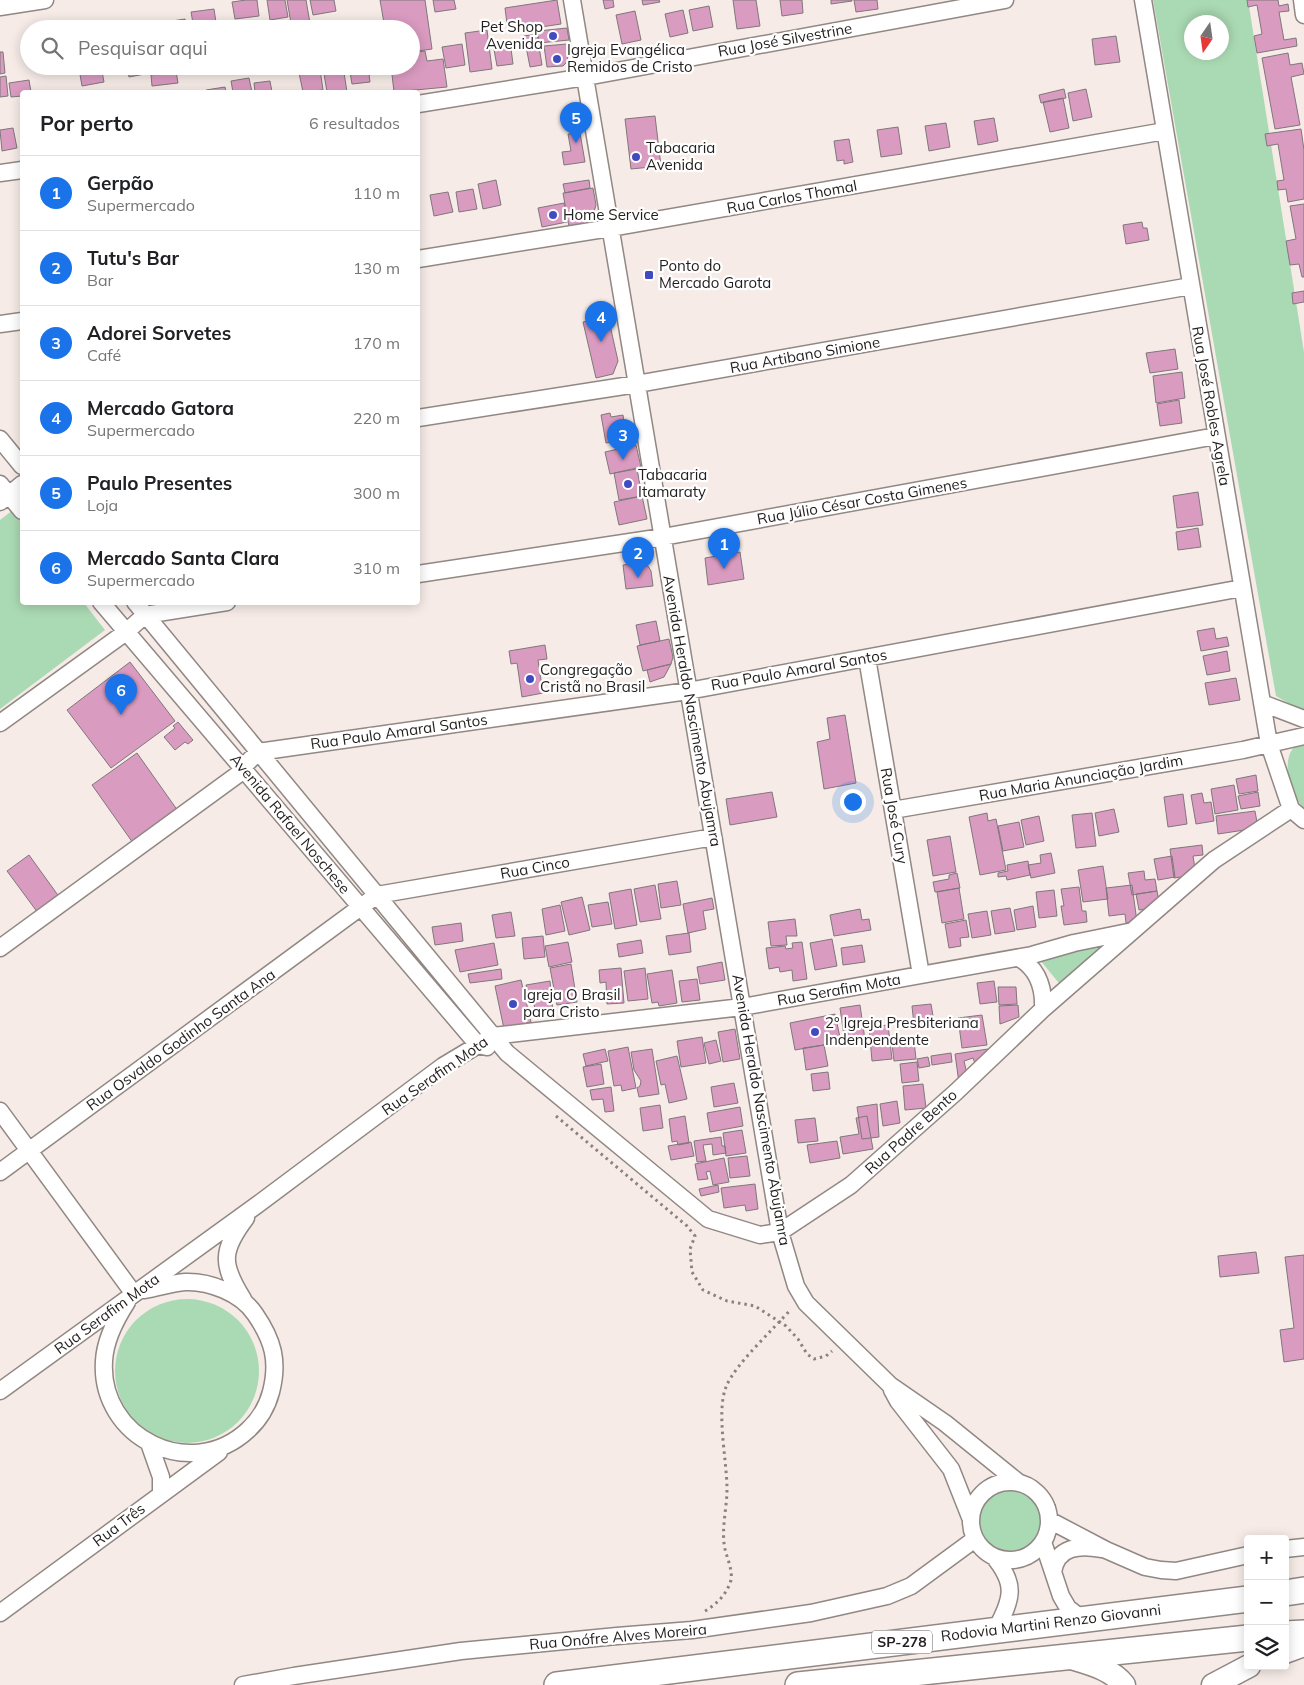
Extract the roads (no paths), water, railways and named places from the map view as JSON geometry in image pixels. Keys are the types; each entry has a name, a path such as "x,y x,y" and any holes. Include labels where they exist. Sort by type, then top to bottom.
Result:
{"main road":[{"path":"1289,1592 1304,1590"},
{"name":"Rodovia Martini Renzo Giovanni","path":"557,1685 1244,1599"},
{"path":"1289,1634 1304,1633"},
{"name":"SP-278","path":"798,1685 1244,1638"}],"street":[{"path":"0,7 44,0"},
{"name":"Avenida Heraldo Nascimento Abujamra","path":"572,0 780,1232 796,1286 802,1297 890,1385 945,1423 1018,1482"},
{"name":"Rua José Silvestrine","path":"420,104 585,77 1005,0"},
{"name":"Rua José Robles Agrela","path":"1143,0 1269,744 1291,809"},
{"path":"1302,0 1304,15"},
{"name":"Rua Carlos Thomal","path":"420,259 610,228 1165,131"},
{"path":"0,173 20,170"},
{"name":"Rua Artibano Simione","path":"420,418 637,384 1191,286"},
{"path":"0,324 20,321"},
{"name":"Rua Júlio César Costa Gimenes","path":"420,574 663,537 1216,436"},
{"path":"0,439 20,464"},
{"path":"20,485 3,494 20,509"},
{"name":"Rua Paulo Amaral Santos","path":"258,752 688,691 1242,588"},
{"name":"Avenida Rafael Noschese","path":"104,605 478,1045"},
{"path":"0,723 126,632 140,609 190,605"},
{"name":"Avenida Rafael Noschese","path":"140,609 493,1036"},
{"name":"Rua José Cury","path":"867,658 921,975"},
{"path":"1262,703 1304,719"},
{"name":"Rua Maria Anunciação Jardim","path":"893,810 1269,744 1304,736"},
{"path":"0,948 243,769 258,752"},
{"path":"1291,809 1304,820"},
{"name":"Rua Padre Bento","path":"493,1036 507,1053 708,1219 760,1235 780,1232 851,1185 956,1092 1043,1009 1214,860 1291,809"},
{"name":"Rua Cinco","path":"376,894 702,839 714,840"},
{"path":"361,907 376,894"},
{"name":"Rua Osvaldo Godinho Santa Ana","path":"0,1172 361,907"},
{"name":"Rua Serafim Mota","path":"0,1391 257,1205 443,1066 493,1036 742,1007 1019,958 1074,943 1131,932"},
{"path":"1019,958 1031,967 1038,979 1043,992 1043,1009"},
{"name":"Rua Padre Bento","path":"478,1045 507,1053"},
{"path":"0,1111 133,1294"},
{"path":"253,1310 234,1294 211,1285 186,1282 133,1294 119,1315 109,1336 104,1361 105,1385 114,1408 128,1428 149,1443 171,1452 195,1453 218,1449 239,1438 257,1421 269,1400 275,1377 274,1353 267,1330 253,1310 243,1299 232,1282 227,1268 226,1256 233,1236 257,1205"},
{"name":"Avenida Heraldo Nascimento Abujamra","path":"890,1385 898,1402 951,1469 970,1517"},
{"name":"Rua Três","path":"0,1613 239,1438"},
{"path":"149,1443 161,1477 160,1494"},
{"path":"994,1557 1010,1560 1026,1556 1036,1550 1046,1535 1049,1520 1048,1510 1043,1500 1028,1486 1018,1482 1004,1482 992,1486 981,1494 974,1504 970,1517 970,1525 975,1539 1005,1570 1009,1582 1010,1591 1007,1606 996,1630"},
{"path":"1049,1520 1106,1550 1145,1566 1176,1571 1244,1556"},
{"name":"Rua Onófre Alves Moreira","path":"243,1685 304,1674 461,1652 692,1630 811,1613 887,1596 911,1586 975,1539"},
{"path":"1043,1542 1056,1585 1065,1604 1082,1619"},
{"path":"1053,1572 1057,1561 1065,1551 1085,1547 1106,1550"},
{"path":"1289,1549 1304,1547"},
{"path":"1289,1650 1304,1644"},
{"path":"1067,1657 1094,1665 1119,1679 1124,1685"},
{"path":"1213,1685 1244,1669"}],"place":[{"name":"Pet Shop Avenida","path":"553,36"},
{"name":"Igreja Evangélica Remidos de Cristo","path":"557,59"},
{"name":"Paulo Presentes","path":"576,143"},
{"name":"Tabacaria Avenida","path":"636,157"},
{"name":"Home Service","path":"553,215"},
{"name":"Ponto do Mercado Garota","path":"649,275"},
{"name":"Mercado Gatora","path":"601,342"},
{"name":"Adorei Sorvetes","path":"623,460"},
{"name":"Tabacaria Itamaraty","path":"628,484"},
{"name":"Gerpão","path":"724,569"},
{"name":"Tutu's Bar","path":"638,578"},
{"name":"Congregação Cristã no Brasil","path":"530,679"},
{"name":"Mercado Santa Clara","path":"121,715"},
{"name":"Igreja O Brasil para Cristo","path":"513,1004"},
{"name":"2° Igreja Presbiteriana Indenpendente","path":"815,1032"}]}
